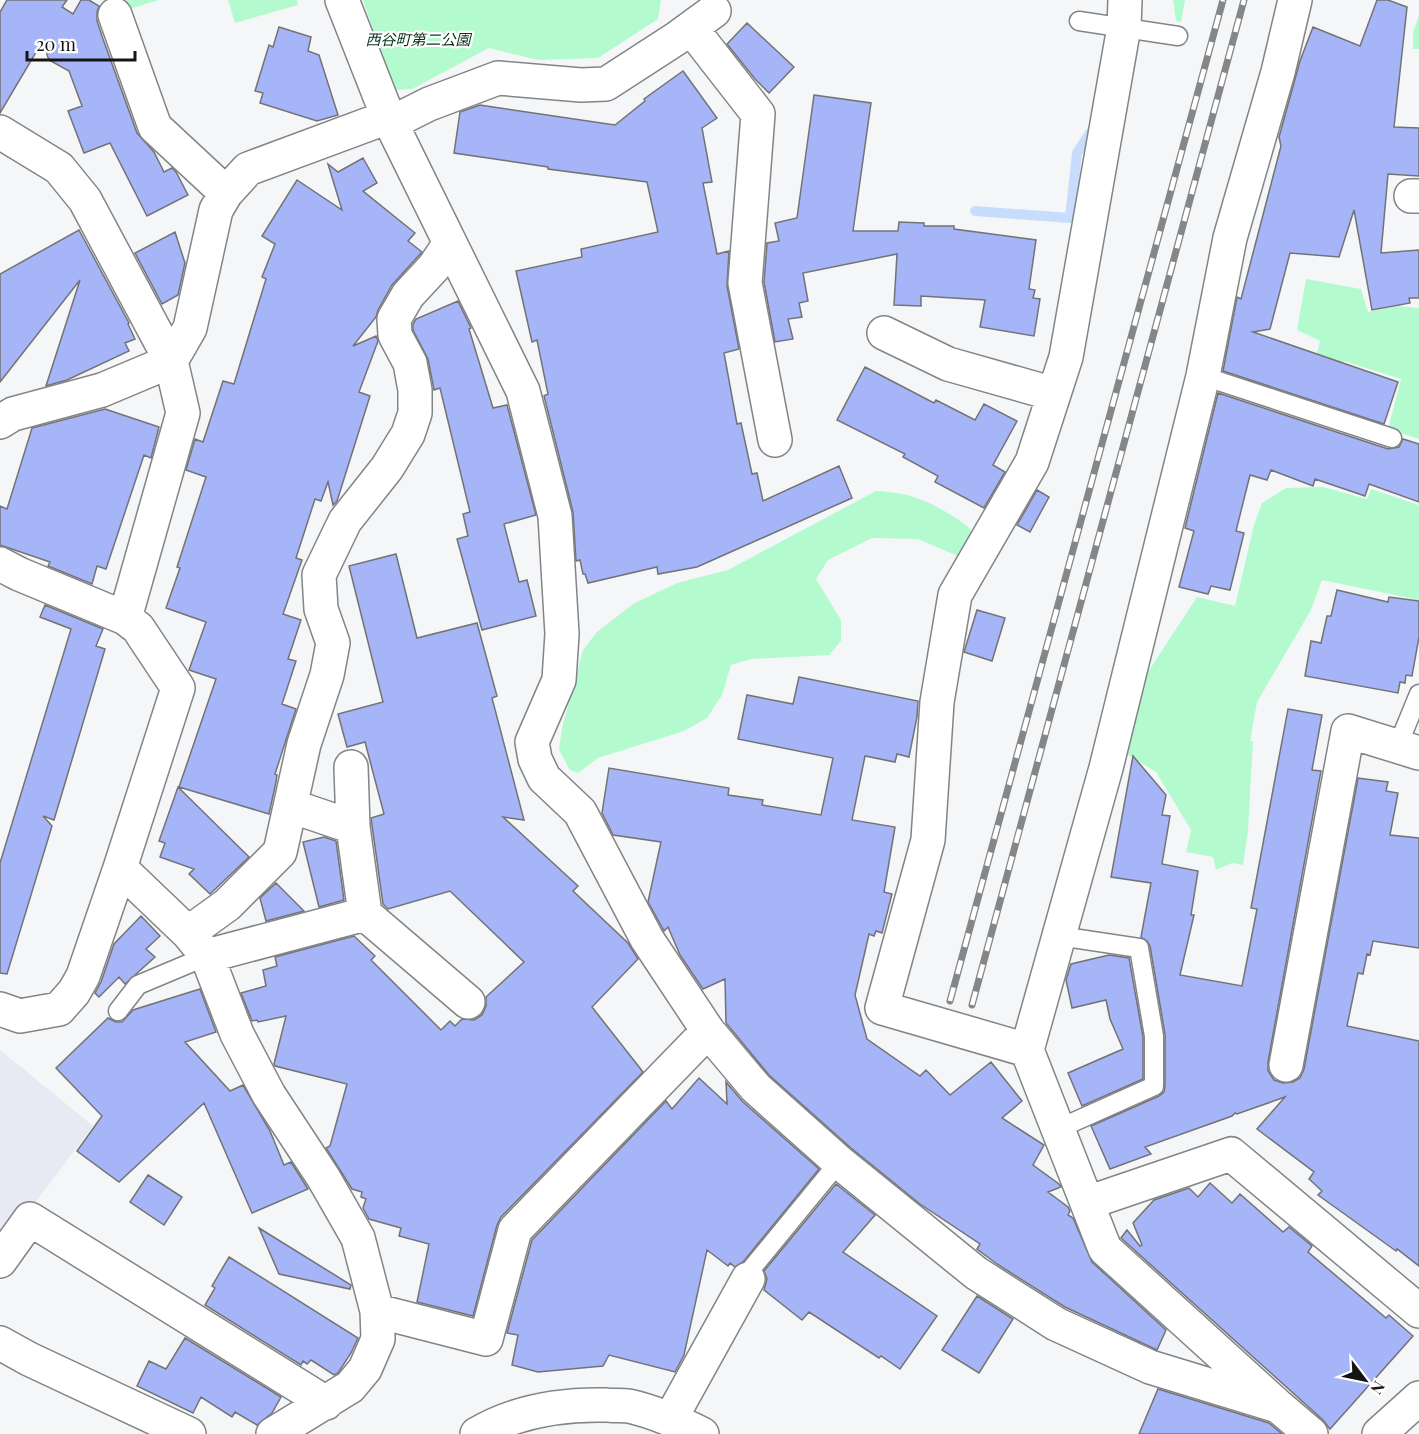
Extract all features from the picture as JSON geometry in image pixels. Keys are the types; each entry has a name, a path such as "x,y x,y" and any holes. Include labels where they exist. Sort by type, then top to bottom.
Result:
{"street":[{"path":"342,0 389,120 523,391 555,516 562,634 559,680 532,742 535,759 544,778 580,812 647,939 708,1031 756,1088 839,1162 976,1273 1056,1324 1150,1367 1278,1406"},
{"path":"1295,0 1278,72 1230,238 1203,376 1106,768 1027,1050 1105,1249 1311,1434"},
{"path":"114,8 155,127 225,193"},
{"path":"1027,1050 882,1008 928,840 937,702 955,595 1032,462 1066,357 1125,14"},
{"path":"0,422 13,414 102,390 171,361 190,328 216,210 225,193 248,169 389,120 498,78 581,85 606,84 702,20 758,114 745,283 775,440"},
{"path":"0,132 59,168 85,200 171,361 183,413 125,618"},
{"path":"197,944 227,905 280,852 304,744 327,675 333,643 321,609 320,575 345,521 387,468 408,434 415,413 415,390 410,363 395,335 394,319 408,295 434,267 450,243"},
{"path":"884,333 948,364 1054,394"},
{"path":"0,564 125,618 138,628 178,688 120,868 83,976 74,993 59,1009 20,1016 0,1009"},
{"path":"1286,1065 1348,731 1409,749"},
{"path":"351,767 353,827 365,914 468,1002"},
{"path":"291,806 353,827"},
{"path":"120,868 197,944 237,1034 269,1095 323,1177 358,1238 377,1311 378,1339 365,1369 350,1388 273,1434"},
{"path":"197,944 365,914"},
{"path":"377,1311 486,1339 515,1230 708,1031"},
{"path":"1087,1203 1231,1154 1419,1311"},
{"path":"0,1261 30,1219 326,1403"},
{"path":"671,1418 748,1279"},
{"path":"0,1343 29,1359 189,1434"},
{"path":"1379,1434 1419,1398"},
{"path":"477,1434 487,1428 534,1411 583,1405 627,1406 671,1418 702,1434"}],"lane":[{"path":"1079,21 1125,14 1178,36"},
{"path":"1203,376 1392,438"},
{"path":"1409,749 1419,694"},
{"path":"1058,1130 1154,1086 1154,1036 1139,948 1059,936"},
{"path":"118,1011 138,986 197,944"},
{"path":"748,1279 752,1269 839,1162"}],"shaded area":[{"path":"0,1050 93,1126 0,1249"}],"green space":[{"path":"124,0 159,0 126,10"},
{"path":"228,0 297,0 298,5 235,23"},
{"name":"西谷町第二公園","path":"363,0 661,0 658,19 598,58 538,60 489,48 412,89 393,90"},
{"path":"1173,0 1185,0 1181,22 1176,21"},
{"path":"1419,16 1419,49 1413,49 1413,32"},
{"path":"1306,279 1361,289 1368,312 1397,306 1419,308 1419,439 1388,429 1401,379 1344,361 1337,371 1317,353 1320,341 1297,330"},
{"path":"1323,487 1367,499 1371,489 1419,505 1419,600 1322,580 1311,610 1257,702 1250,741 1253,741 1248,831 1243,865 1232,863 1216,870 1213,857 1186,852 1191,830 1156,772 1125,753 1146,675 1197,597 1235,606 1254,525 1262,503 1286,488"},
{"path":"876,491 897,493 923,500 958,519 975,536 962,558 918,539 872,538 828,560 816,579 841,620 841,641 829,655 751,659 731,665 722,695 707,718 684,731 598,758 578,773 570,770 559,750 562,728 583,650 597,632 633,604 677,583 728,570"}],"building":[{"path":"7,0 67,0 62,7 73,14 81,0 89,0 99,6 97,21 137,133 154,152 164,172 172,168 176,172 188,195 147,216 110,143 84,153 68,111 82,106 69,71 49,60 42,42 0,113 0,12"},
{"path":"1377,0 1388,0 1407,7 1394,127 1419,128 1419,176 1388,174 1381,253 1419,250 1419,298 1409,298 1410,303 1372,310 1354,210 1339,257 1290,253 1270,329 1253,332 1398,382 1384,424 1223,371 1237,297 1241,299 1281,146 1279,137 1300,61 1313,27 1360,46"},
{"path":"747,23 794,67 769,93 727,44"},
{"path":"279,27 311,37 308,51 319,55 338,115 317,121 260,103 263,93 255,91 269,45 273,47"},
{"path":"683,71 717,118 702,128 712,182 703,183 717,254 729,251 727,286 739,349 724,353 737,424 741,423 752,474 757,473 763,501 839,466 852,498 697,567 658,574 657,567 588,583 580,560 576,561 573,512 544,396 548,394 537,340 532,342 516,271 582,257 581,249 658,232 647,182 548,169 548,167 454,153 460,112 480,105 615,125 645,101 644,99"},
{"path":"814,95 871,103 853,231 898,231 899,222 924,223 924,226 954,226 954,229 1036,240 1029,289 1035,290 1033,298 1040,299 1034,336 980,327 985,300 921,296 921,306 894,305 897,254 803,273 808,301 799,303 802,317 788,319 793,339 775,342 764,282 767,243 779,241 775,223 797,218"},
{"path":"363,158 377,183 363,191 415,233 408,241 422,252 392,285 376,317 353,346 376,336 378,341 359,392 370,396 337,501 333,505 328,482 321,501 315,499 296,558 302,560 283,614 301,620 288,659 296,661 282,704 296,709 275,774 277,775 276,782 269,814 179,787 216,679 189,670 206,622 166,608 206,477 186,470 195,439 203,442 223,381 234,384 266,279 262,277 275,244 262,236 297,180 342,210 328,164 338,172"},
{"path":"79,230 129,323 135,339 125,343 129,351 67,380 46,386 80,280 0,382 0,274"},
{"path":"175,232 185,263 178,295 162,304 135,253"},
{"path":"458,301 471,328 469,329 493,408 507,405 536,515 504,524 519,582 527,580 536,616 482,630 457,539 468,536 463,514 470,512 440,388 434,390 428,359 413,330 416,319"},
{"path":"865,367 934,403 936,400 975,420 984,404 1017,421 993,465 1005,472 984,508 935,482 938,476 903,457 905,454 837,420"},
{"path":"1218,393 1388,449 1399,447 1403,439 1419,444 1419,502 1369,484 1365,496 1315,479 1313,486 1271,470 1267,480 1250,475 1236,531 1244,533 1230,590 1211,586 1208,594 1179,587 1194,531 1185,528"},
{"path":"105,409 159,427 151,458 144,455 106,569 97,566 92,584 48,566 50,562 0,545 0,506 7,509 32,428"},
{"path":"1037,490 1049,497 1030,532 1017,525"},
{"path":"396,554 417,638 477,623 497,696 492,698 524,820 503,817 578,886 573,891 628,943 638,959 592,1007 643,1072 501,1217 473,1316 417,1302 429,1244 399,1236 401,1228 369,1219 363,1208 366,1199 361,1197 362,1192 352,1189 326,1148 330,1146 347,1084 275,1066 286,1016 258,1022 257,1020 252,1021 241,993 266,986 263,970 277,966 275,957 354,936 375,956 371,960 441,1030 450,1021 455,1026 462,1019 474,1020 482,1015 486,1006 486,997 524,962 450,891 388,909 383,904 371,818 384,814 365,742 347,747 338,714 383,702 349,566"},
{"path":"1337,590 1388,602 1389,597 1419,601 1419,637 1412,676 1406,675 1405,683 1400,682 1398,693 1305,676 1311,641 1321,643 1327,616 1331,616"},
{"path":"45,605 103,629 96,646 105,649 54,820 43,816 52,826 7,974 0,973 0,863 71,629 40,617"},
{"path":"977,610 1005,618 992,661 964,652"},
{"path":"799,677 918,701 909,757 897,754 895,762 865,756 852,820 895,827 884,892 892,894 882,933 876,931 874,936 869,934 855,995 867,1039 920,1076 926,1070 950,1095 991,1062 1022,1101 1002,1118 1044,1145 1033,1165 1061,1187 1048,1192 1068,1207 1070,1211 1068,1215 1073,1218 1092,1262 1166,1330 1157,1350 1065,1307 997,1264 977,1249 980,1244 920,1204 851,1148 769,1075 726,1023 725,979 703,989 680,955 668,927 664,931 648,902 661,842 613,835 602,813 609,768 729,788 728,795 763,800 762,805 821,815 833,758 738,739 747,695 793,704"},
{"path":"1288,709 1322,715 1312,770 1321,771 1268,1071 1274,1080 1283,1083 1293,1082 1300,1078 1304,1069 1358,778 1388,782 1386,791 1398,793 1390,835 1419,838 1419,948 1373,941 1370,955 1367,954 1363,974 1358,973 1347,1026 1419,1041 1419,1266 1318,1195 1322,1191 1309,1179 1314,1172 1257,1129 1285,1097 1145,1147 1151,1154 1110,1169 1091,1126 1159,1096 1164,1092 1165,1086 1165,1034 1150,946 1141,937 1151,883 1111,877 1133,756 1166,795 1162,815 1170,816 1162,864 1198,871 1191,915 1194,915 1180,975 1242,986 1257,909 1251,908"},
{"path":"178,787 249,857 210,894 189,874 194,869 160,857 165,843 159,841"},
{"path":"324,837 336,841 344,900 319,907 303,842"},
{"path":"276,883 304,911 266,921 260,898"},
{"path":"141,916 160,936 146,949 155,957 125,984 119,977 99,997 95,993 114,944"},
{"path":"1109,955 1129,958 1143,1037 1143,1079 1082,1106 1068,1073 1123,1049 1110,1019 1106,1000 1072,1008 1066,980 1071,964"},
{"path":"200,989 216,1032 185,1042 230,1091 243,1085 270,1131 284,1165 291,1162 308,1189 252,1213 204,1103 119,1182 77,1151 102,1116 56,1068 108,1018 122,1022 133,1010"},
{"path":"699,1078 727,1104 726,1082 743,1102 819,1169 743,1262 735,1267 730,1263 728,1266 707,1250 684,1355 675,1372 609,1355 603,1366 538,1372 512,1365 518,1335 507,1333 532,1240 666,1101 672,1109"},
{"path":"148,1175 182,1197 164,1225 130,1202"},
{"path":"1210,1183 1232,1203 1240,1194 1283,1232 1289,1227 1312,1246 1308,1252 1386,1318 1389,1315 1413,1336 1330,1429 1323,1420 1121,1238 1127,1230 1140,1246 1142,1245 1133,1223 1154,1200 1189,1188 1198,1197"},
{"path":"836,1184 875,1215 843,1252 937,1316 900,1369 881,1356 879,1358 809,1312 802,1320 764,1290 767,1279 764,1271"},
{"path":"259,1228 351,1285 350,1289 279,1274"},
{"path":"229,1257 358,1338 338,1373 334,1375 311,1360 307,1364 303,1361 301,1365 205,1305 215,1288 212,1286"},
{"path":"977,1296 1013,1319 979,1373 942,1350"},
{"path":"185,1338 281,1397 272,1413 257,1425 235,1412 232,1417 201,1397 193,1413 137,1386 149,1361 166,1369"},
{"path":"1158,1389 1269,1423 1282,1434 1139,1434"}],"waterway":[{"path":"975,211 1070,218 1077,153 1090,133"}],"railway":[{"path":"950,1001 1223,0"},
{"path":"972,1005 1244,0"}]}
